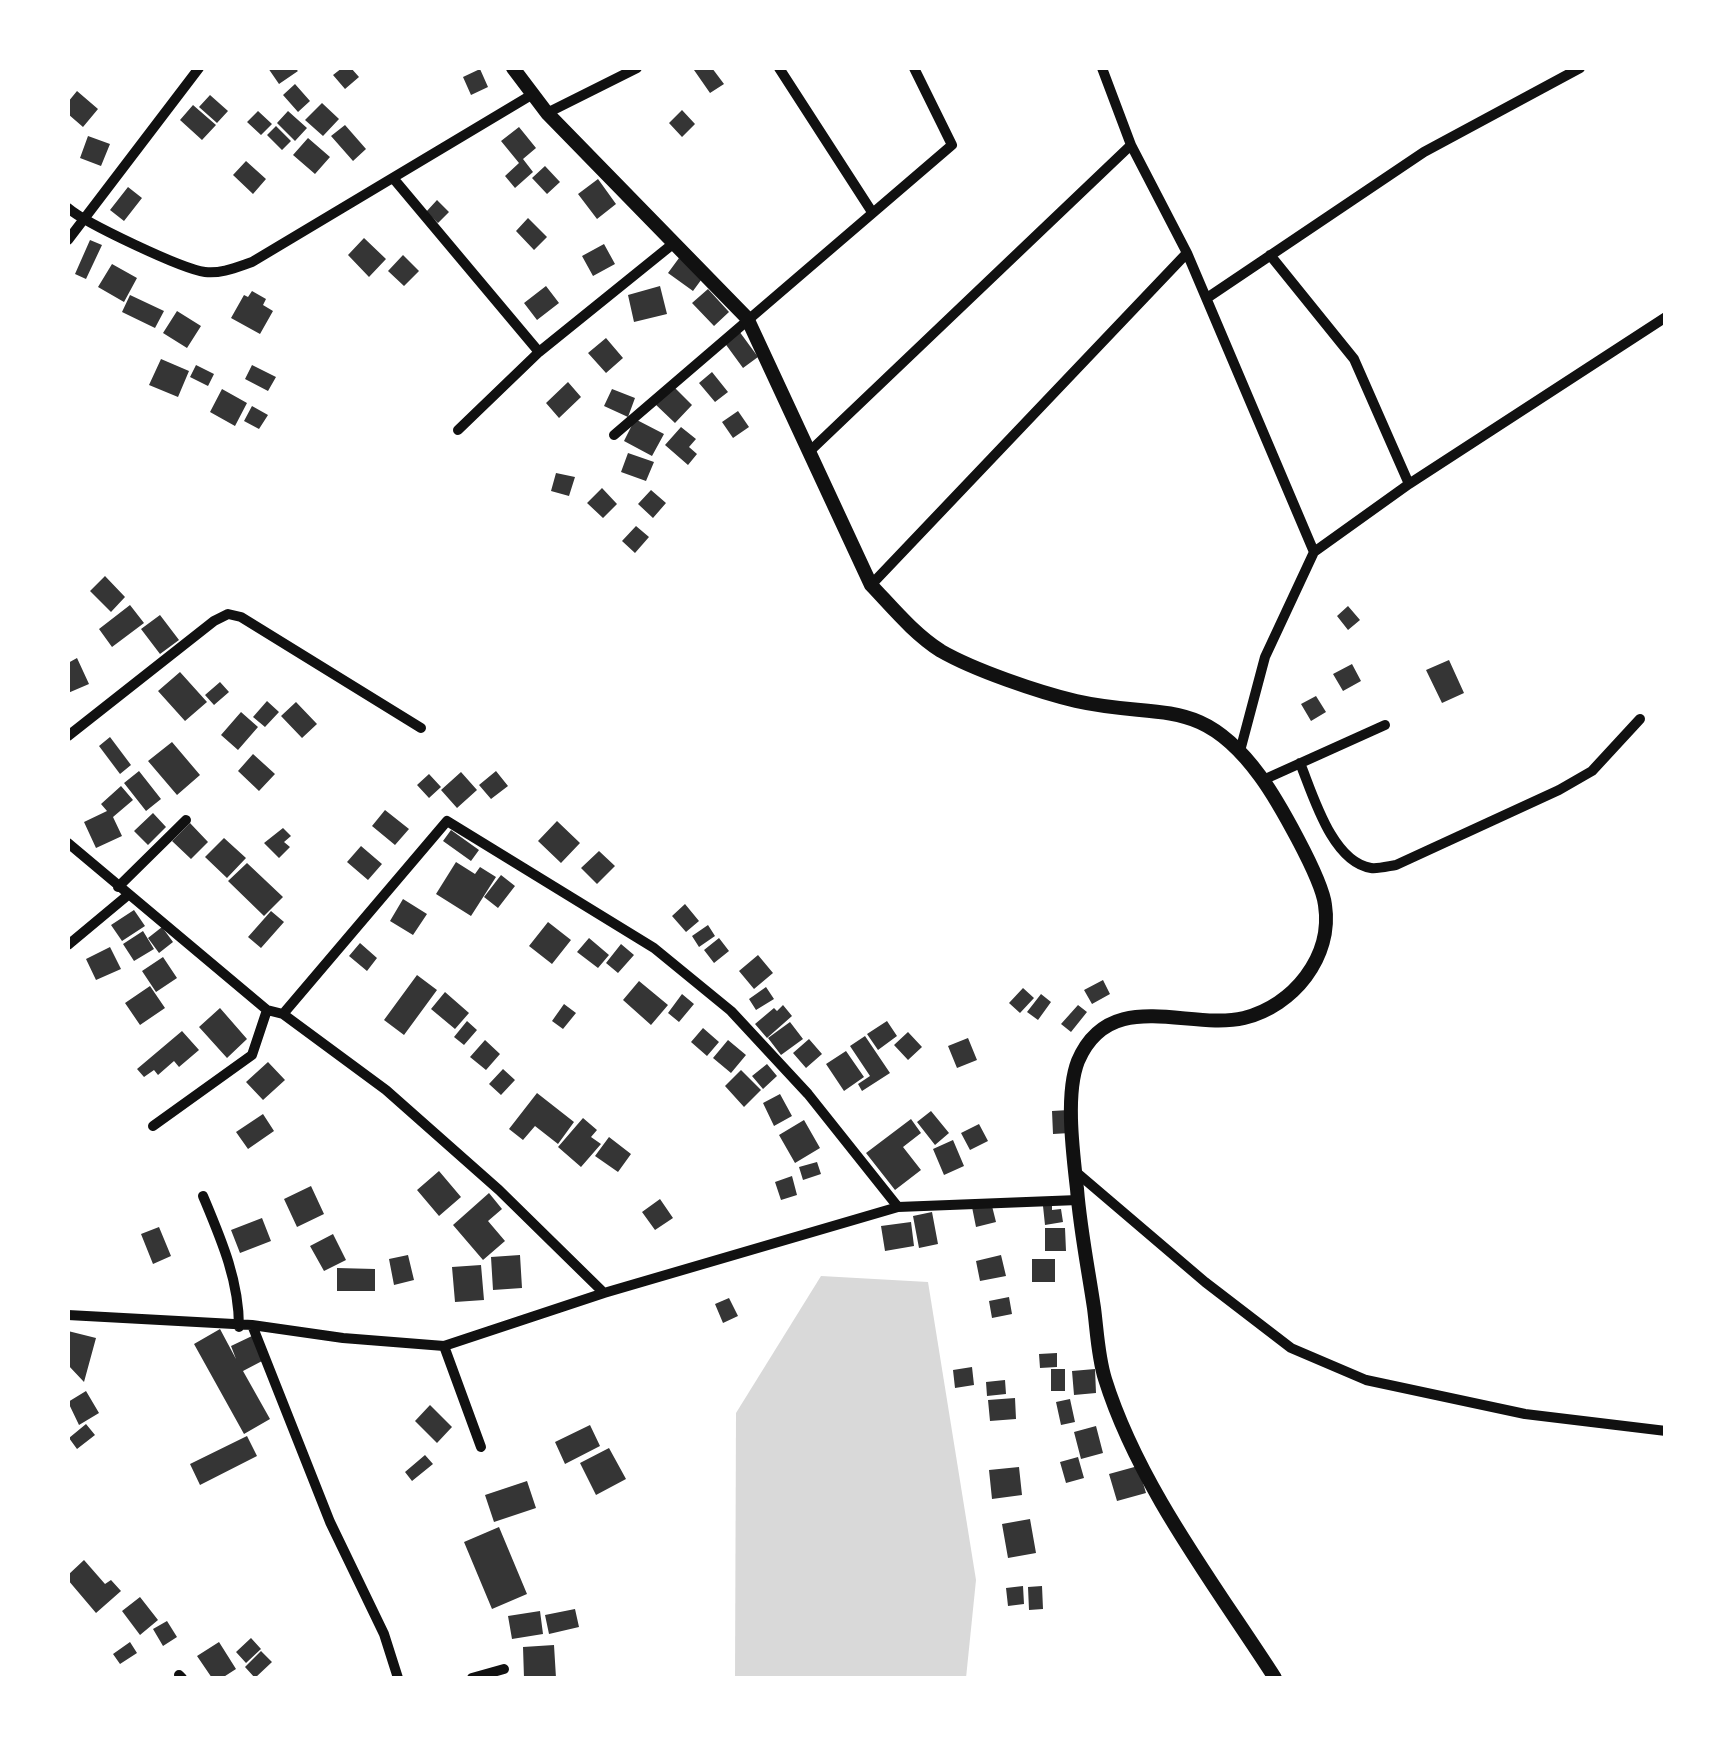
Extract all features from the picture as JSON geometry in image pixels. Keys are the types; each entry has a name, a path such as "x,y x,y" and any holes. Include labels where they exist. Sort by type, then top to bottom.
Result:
{"street":[{"path":"68,240 199,68"},
{"path":"513,68 547,113 747,318 871,585 903,620 940,650 1010,680 1077,701 1170,712 1209,724 1240,751 1263,780 1310,866 1326,905 1322,944 1308,974 1291,996 1269,1010 1240,1019 1164,1016 1112,1023 1094,1038 1079,1059 1072,1086 1078,1200 1104,1376 1131,1446 1274,1678"},
{"path":"547,113 637,68"},
{"path":"779,68 872,212"},
{"path":"614,435 952,145 914,68"},
{"path":"1102,68 1132,146 1188,253 1314,552"},
{"path":"1206,298 1424,152 1580,68"},
{"path":"68,208 82,220 204,272 226,270 252,262 533,94"},
{"path":"810,451 1132,146"},
{"path":"393,178 539,352"},
{"path":"458,430 539,352 674,243"},
{"path":"871,585 1188,253"},
{"path":"1270,255 1354,359 1410,484"},
{"path":"1240,751 1265,657 1314,552 1410,484 1666,316"},
{"path":"68,736 228,614 241,616 420,728"},
{"path":"1300,764 1328,832 1352,859 1371,868 1396,866 1576,780 1592,770 1640,719"},
{"path":"1263,780 1385,725"},
{"path":"68,945 186,820"},
{"path":"284,1014 448,821 654,948 731,1011 808,1094 898,1206"},
{"path":"68,843 267,1010 284,1014 386,1090 499,1190 604,1293"},
{"path":"153,1126 252,1055 267,1010"},
{"path":"1075,1171 1190,1270 1292,1348 1366,1380 1525,1414 1666,1431"},
{"path":"203,1196 239,1296 239,1327"},
{"path":"68,1315 252,1325 444,1346 604,1293 898,1206 1078,1200"},
{"path":"252,1325 330,1522 384,1634 398,1678"},
{"path":"444,1346 482,1447"},
{"path":"472,1678 504,1670"}],"shaded area":[{"path":"821,1276 928,1282 976,1580 966,1678 735,1678 736,1413"}],"building":[{"path":"268,68 295,68 298,71 279,84"},
{"path":"342,68 351,68 359,77 345,89 333,75"},
{"path":"712,68 724,84 710,93 694,70"},
{"path":"480,69 488,87 471,95 463,77"},
{"path":"295,84 310,101 298,112 283,95"},
{"path":"77,91 98,109 83,127 68,114 68,102"},
{"path":"210,95 228,111 217,123 199,107"},
{"path":"322,103 339,119 323,136 305,120"},
{"path":"193,105 216,125 202,140 180,120"},
{"path":"682,110 695,124 682,137 669,123"},
{"path":"258,111 272,124 261,135 247,122"},
{"path":"288,111 307,128 295,141 277,123"},
{"path":"345,125 366,149 353,161 331,136"},
{"path":"276,126 291,141 282,150 267,135"},
{"path":"519,127 536,148 523,159 533,172 515,188 505,176 519,163 501,141"},
{"path":"88,136 110,144 101,166 80,158"},
{"path":"308,138 330,157 315,174 293,155"},
{"path":"246,161 266,179 253,194 233,175"},
{"path":"545,166 560,182 547,194 532,178"},
{"path":"598,179 616,204 597,219 578,194"},
{"path":"128,187 142,198 124,221 110,210"},
{"path":"437,200 449,212 438,223 426,212"},
{"path":"528,218 547,237 534,250 516,231"},
{"path":"364,238 386,259 369,277 348,255"},
{"path":"90,240 102,245 86,279 75,274"},
{"path":"604,244 615,264 593,276 582,256"},
{"path":"403,255 419,271 404,286 388,271"},
{"path":"679,258 704,276 693,291 668,273"},
{"path":"112,264 137,278 124,302 98,287"},
{"path":"546,286 559,303 537,320 524,303"},
{"path":"660,286 667,314 634,322 628,295"},
{"path":"708,289 729,312 714,326 692,303"},
{"path":"252,291 266,299 263,305 273,311 260,334 231,318 244,295 248,297"},
{"path":"130,295 164,311 155,328 122,312"},
{"path":"177,311 201,326 187,348 163,333"},
{"path":"739,331 758,357 743,368 724,342"},
{"path":"606,338 623,358 606,373 588,353"},
{"path":"161,359 189,371 178,397 149,385"},
{"path":"196,365 214,374 208,386 190,377"},
{"path":"252,365 276,377 268,391 245,379"},
{"path":"712,372 728,392 715,402 699,383"},
{"path":"568,382 581,397 559,418 546,403"},
{"path":"672,385 692,405 675,423 654,403"},
{"path":"222,389 247,403 235,426 210,412"},
{"path":"612,389 635,398 628,417 604,406"},
{"path":"252,406 268,415 259,429 244,421"},
{"path":"738,411 749,427 733,438 722,422"},
{"path":"635,419 664,434 652,456 624,441"},
{"path":"681,427 696,439 689,447 697,454 688,465 665,445"},
{"path":"628,453 654,462 646,481 621,472"},
{"path":"556,473 575,477 569,496 551,491"},
{"path":"602,488 617,504 603,518 587,503"},
{"path":"651,490 666,503 653,518 638,504"},
{"path":"636,526 649,537 635,553 622,541"},
{"path":"105,576 125,597 111,612 90,591"},
{"path":"130,605 144,623 112,647 99,629"},
{"path":"1348,606 1360,620 1348,630 1337,616"},
{"path":"160,615 179,640 160,654 141,629"},
{"path":"77,658 89,684 68,693 68,663"},
{"path":"1449,660 1464,693 1442,703 1426,670"},
{"path":"1352,664 1361,681 1343,691 1333,674"},
{"path":"180,672 207,702 185,721 158,691"},
{"path":"220,682 229,692 214,705 205,695"},
{"path":"1316,696 1326,712 1311,721 1301,704"},
{"path":"267,701 279,712 265,727 253,717"},
{"path":"296,702 317,724 302,738 281,716"},
{"path":"241,712 258,727 238,750 221,735"},
{"path":"110,737 131,765 120,774 99,746"},
{"path":"172,742 200,775 177,795 148,761"},
{"path":"253,754 275,774 259,791 238,771"},
{"path":"139,771 161,799 146,811 124,783"},
{"path":"496,771 508,786 491,799 479,785"},
{"path":"461,772 477,790 457,808 441,790"},
{"path":"429,774 441,787 429,798 417,785"},
{"path":"121,786 133,800 113,817 122,836 96,848 84,822 107,811 101,804"},
{"path":"385,810 409,829 395,845 372,826"},
{"path":"153,813 166,827 148,845 134,831"},
{"path":"557,821 580,843 561,863 538,841"},
{"path":"190,823 208,842 191,859 172,841"},
{"path":"283,828 291,836 284,842 290,847 279,858 264,843"},
{"path":"451,830 479,850 471,861 443,841"},
{"path":"224,838 246,858 227,878 205,857"},
{"path":"361,846 382,864 368,880 347,862"},
{"path":"599,851 615,866 597,884 581,868"},
{"path":"456,862 475,874 480,867 496,877 471,916 436,894"},
{"path":"247,863 283,897 264,916 228,881"},
{"path":"501,875 515,886 498,908 484,897"},
{"path":"403,899 427,914 413,935 390,921"},
{"path":"685,904 699,921 686,932 672,916"},
{"path":"134,910 145,926 122,941 111,925"},
{"path":"271,911 284,922 261,948 248,937"},
{"path":"548,922 571,940 552,964 529,946"},
{"path":"708,925 715,936 699,947 692,936"},
{"path":"162,927 173,942 159,953 148,938"},
{"path":"143,931 154,949 134,961 123,944"},
{"path":"589,938 609,955 598,968 577,952"},
{"path":"719,938 729,951 714,963 704,950"},
{"path":"360,943 377,958 367,971 349,956"},
{"path":"621,944 634,955 618,973 606,963"},
{"path":"110,947 121,969 96,980 86,959"},
{"path":"758,955 773,973 754,989 739,971"},
{"path":"163,957 177,978 156,992 142,971"},
{"path":"417,975 437,990 404,1035 384,1020"},
{"path":"1103,980 1110,994 1092,1004 1084,990"},
{"path":"639,981 668,1005 651,1025 623,1000"},
{"path":"150,986 165,1008 140,1025 125,1003"},
{"path":"766,987 774,999 756,1010 749,999"},
{"path":"1023,988 1034,998 1020,1013 1009,1003"},
{"path":"445,992 469,1013 455,1029 431,1009"},
{"path":"682,994 694,1004 679,1022 668,1013"},
{"path":"1041,994 1051,1002 1038,1020 1027,1012"},
{"path":"564,1004 576,1013 563,1029 552,1021"},
{"path":"783,1005 792,1016 767,1038 755,1024"},
{"path":"1078,1005 1087,1012 1071,1032 1061,1024"},
{"path":"220,1008 247,1039 227,1058 199,1027"},
{"path":"467,1021 477,1030 464,1045 454,1037"},
{"path":"887,1021 897,1036 878,1050 867,1034"},
{"path":"790,1022 803,1039 781,1055 768,1038"},
{"path":"703,1028 719,1042 707,1056 691,1042"},
{"path":"182,1031 199,1050 179,1067 174,1061 158,1075 154,1070 144,1077 137,1069"},
{"path":"908,1032 922,1047 908,1060 894,1045"},
{"path":"865,1036 890,1073 862,1091 858,1084 870,1076 850,1046"},
{"path":"968,1038 977,1060 957,1068 948,1046"},
{"path":"809,1039 822,1054 806,1068 793,1053"},
{"path":"485,1040 500,1054 486,1070 470,1057"},
{"path":"728,1040 746,1055 731,1073 713,1058"},
{"path":"846,1051 864,1077 844,1091 826,1064"},
{"path":"268,1062 285,1080 263,1100 246,1082"},
{"path":"767,1064 777,1076 763,1089 752,1076"},
{"path":"503,1069 515,1080 501,1095 489,1084"},
{"path":"741,1070 761,1090 744,1107 725,1086"},
{"path":"537,1093 574,1122 558,1144 535,1126 523,1140 509,1129"},
{"path":"780,1094 792,1116 774,1126 763,1103"},
{"path":"1069,1110 1070,1133 1053,1134 1052,1111"},
{"path":"931,1111 949,1133 935,1145 917,1122"},
{"path":"263,1114 274,1131 248,1149 236,1132"},
{"path":"583,1118 597,1130 591,1137 601,1144 581,1167 558,1147"},
{"path":"911,1119 921,1133 903,1147 921,1170 895,1190 866,1153"},
{"path":"804,1120 820,1148 795,1163 779,1135"},
{"path":"979,1124 988,1141 970,1150 961,1133"},
{"path":"609,1137 631,1154 618,1172 595,1156"},
{"path":"953,1140 964,1166 944,1175 933,1149"},
{"path":"817,1162 821,1174 803,1180 799,1167"},
{"path":"439,1171 461,1197 439,1216 417,1190"},
{"path":"792,1176 797,1195 781,1200 775,1182"},
{"path":"311,1186 324,1214 297,1227 284,1199"},
{"path":"489,1193 502,1209 488,1221 505,1241 483,1260 453,1225"},
{"path":"660,1199 673,1218 655,1230 642,1212"},
{"path":"991,1202 996,1222 976,1227 972,1207"},
{"path":"1052,1205 1052,1210 1061,1209 1063,1222 1045,1225 1043,1206"},
{"path":"932,1212 938,1244 919,1248 913,1216"},
{"path":"262,1218 271,1241 240,1253 231,1230"},
{"path":"911,1222 914,1246 885,1251 881,1226"},
{"path":"159,1227 171,1256 153,1264 141,1234"},
{"path":"1045,1228 1065,1228 1066,1251 1045,1251"},
{"path":"333,1234 346,1260 324,1271 310,1246"},
{"path":"408,1255 414,1280 394,1285 389,1259"},
{"path":"520,1255 522,1288 493,1290 491,1257"},
{"path":"1001,1255 1006,1276 980,1281 976,1261"},
{"path":"1032,1259 1055,1259 1055,1282 1032,1282"},
{"path":"481,1265 484,1300 455,1302 452,1267"},
{"path":"337,1268 375,1269 375,1291 337,1291"},
{"path":"1009,1297 1012,1314 992,1318 989,1301"},
{"path":"729,1298 738,1316 723,1323 715,1304"},
{"path":"220,1329 236,1359 231,1346 252,1336 264,1360 243,1371 270,1419 244,1434 194,1344"},
{"path":"68,1331 96,1338 84,1382 68,1365"},
{"path":"1057,1353 1057,1367 1040,1368 1039,1354"},
{"path":"972,1367 974,1385 955,1388 953,1370"},
{"path":"1051,1369 1065,1369 1065,1391 1051,1391"},
{"path":"1095,1369 1096,1393 1074,1395 1072,1371"},
{"path":"1005,1380 1006,1394 987,1396 986,1382"},
{"path":"86,1391 99,1413 79,1425 68,1402"},
{"path":"1015,1398 1016,1419 990,1421 988,1400"},
{"path":"1070,1399 1075,1422 1061,1425 1056,1402"},
{"path":"430,1405 452,1427 437,1443 415,1421"},
{"path":"86,1424 95,1435 77,1449 69,1438"},
{"path":"590,1425 600,1446 565,1464 555,1442"},
{"path":"1096,1426 1103,1453 1081,1459 1074,1432"},
{"path":"247,1436 257,1456 200,1485 190,1464"},
{"path":"609,1448 626,1479 596,1495 580,1463"},
{"path":"425,1455 433,1464 412,1481 405,1472"},
{"path":"1078,1457 1084,1478 1066,1483 1060,1462"},
{"path":"1138,1466 1146,1493 1117,1501 1109,1474"},
{"path":"1019,1467 1022,1495 992,1499 989,1470"},
{"path":"527,1481 536,1508 494,1522 485,1495"},
{"path":"1030,1519 1036,1553 1008,1558 1002,1524"},
{"path":"499,1527 527,1594 492,1609 464,1542"},
{"path":"84,1560 105,1584 111,1580 121,1591 96,1613 68,1580 68,1575"},
{"path":"1023,1586 1024,1604 1008,1606 1006,1588"},
{"path":"1042,1586 1043,1609 1029,1610 1028,1587"},
{"path":"140,1597 158,1620 140,1635 122,1611"},
{"path":"575,1609 579,1627 549,1634 545,1615"},
{"path":"540,1611 543,1634 512,1639 508,1616"},
{"path":"167,1621 177,1637 163,1646 153,1629"},
{"path":"251,1638 261,1649 246,1663 236,1652"},
{"path":"130,1642 137,1653 120,1664 113,1654"},
{"path":"219,1642 236,1669 222,1678 212,1678 197,1656"},
{"path":"554,1645 556,1678 524,1678 523,1647"},
{"path":"261,1651 272,1662 255,1678 245,1667"}]}
